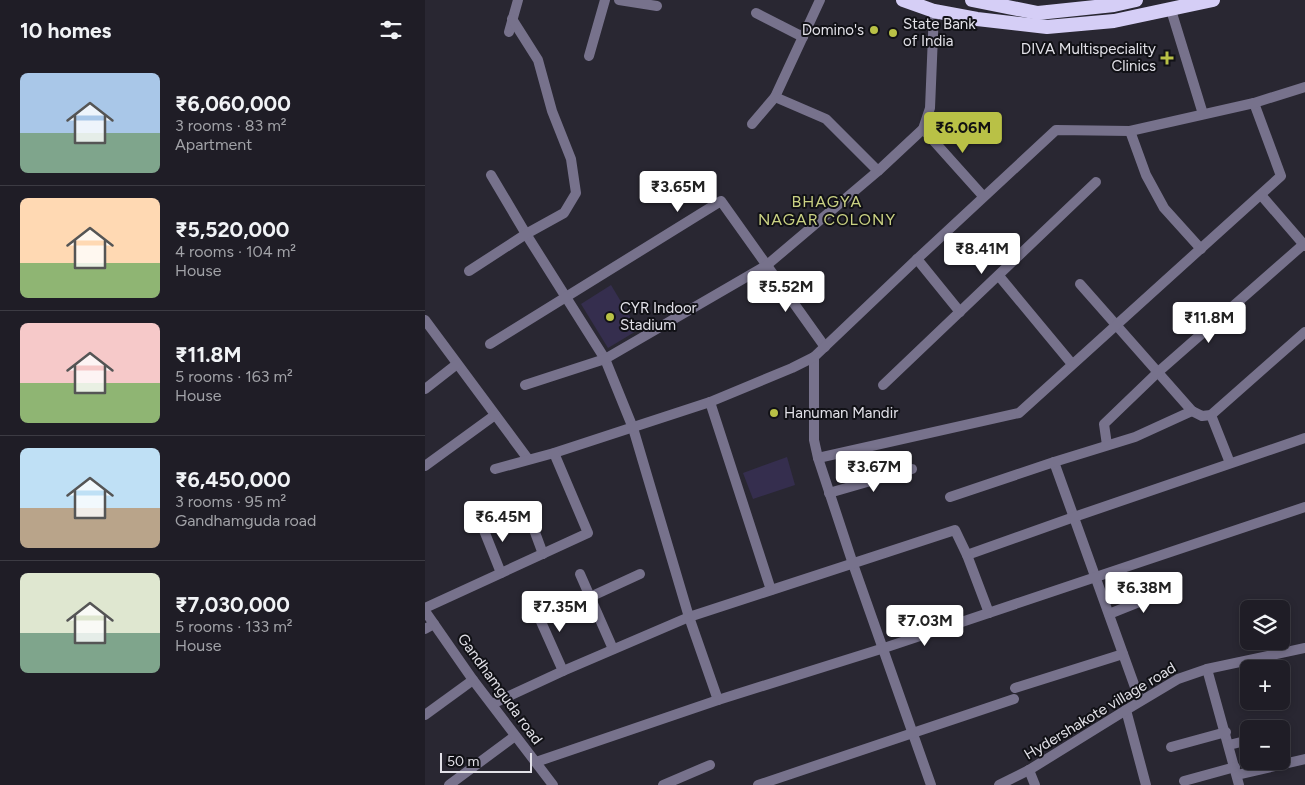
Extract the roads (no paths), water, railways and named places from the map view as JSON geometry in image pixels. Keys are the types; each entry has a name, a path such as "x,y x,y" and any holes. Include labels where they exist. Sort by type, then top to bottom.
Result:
{"highway":[{"path":"903,0 934,11 999,23 1047,27 1115,22 1213,0"},
{"path":"972,0 1038,13 1115,5 1136,0"}],"street":[{"path":"509,32 518,0"},
{"path":"589,56 605,0"},
{"path":"619,0 657,6"},
{"path":"752,124 775,97 820,0"},
{"path":"1171,10 1203,114"},
{"path":"525,385 605,359 767,265 878,171 923,129 930,108 934,11"},
{"path":"756,13 803,37"},
{"path":"469,271 526,234 564,213 576,194 571,159 552,111 538,60 512,19"},
{"path":"495,469 554,453 710,402 814,357 983,196 1056,130 1130,131 1254,102 1305,87"},
{"path":"775,97 826,119 878,171"},
{"path":"819,458 1019,413 1281,176 1254,102"},
{"path":"923,129 983,196"},
{"path":"1130,131 1146,175 1164,208 1201,249"},
{"path":"491,175 605,359 633,428 689,617 718,700"},
{"path":"883,385 1097,182"},
{"path":"1107,445 1104,424 1157,373 1305,244 1261,195"},
{"path":"490,344 721,201 825,347"},
{"path":"917,258 960,312"},
{"path":"999,276 1072,364"},
{"path":"1080,284 1157,373 1192,411 1201,416 1211,415 1305,332"},
{"path":"425,320 528,459"},
{"path":"814,357 814,440 829,493 853,564 931,785"},
{"path":"425,389 457,364"},
{"path":"710,402 771,590"},
{"path":"950,497 1135,437 1192,411"},
{"path":"425,466 495,415"},
{"path":"1211,415 1230,463"},
{"path":"967,555 1074,516 1305,438"},
{"path":"425,610 588,533 554,453"},
{"path":"1054,462 1140,701"},
{"path":"829,493 912,469"},
{"path":"536,762 718,700 884,648 1305,506"},
{"path":"526,508 543,554"},
{"path":"481,523 501,573"},
{"path":"492,704 563,671 689,617 955,530 967,555 989,613"},
{"path":"580,574 613,649"},
{"path":"590,597 640,574"},
{"path":"1109,614 1169,590"},
{"path":"534,606 563,671"},
{"name":"Gandhamguda road","path":"425,610 429,626 492,704 553,785"},
{"name":"Hydershakote village road","path":"999,785 1029,770 1178,679 1207,669 1305,648"},
{"path":"758,785 912,733 1123,654"},
{"path":"1207,669 1237,776"},
{"path":"425,715 473,680"},
{"path":"1126,710 1146,785"},
{"path":"1171,747 1225,732"},
{"path":"449,785 515,736"},
{"path":"1229,745 1240,742"},
{"path":"1184,781 1237,776 1305,759"},
{"path":"663,785 710,764"},
{"path":"1029,770 1035,785"}],"place":[{"name":"Domino's","path":"874,30"},
{"name":"State Bank of India","path":"893,33"},
{"name":"DIVA Multispeciality Clinics","path":"1167,58"},
{"name":"CYR Indoor Stadium","path":"610,317"},
{"name":"Hanuman Mandir","path":"774,413"}],"district":[{"name":"BHAGYA NAGAR COLONY","path":"827,210"}]}
